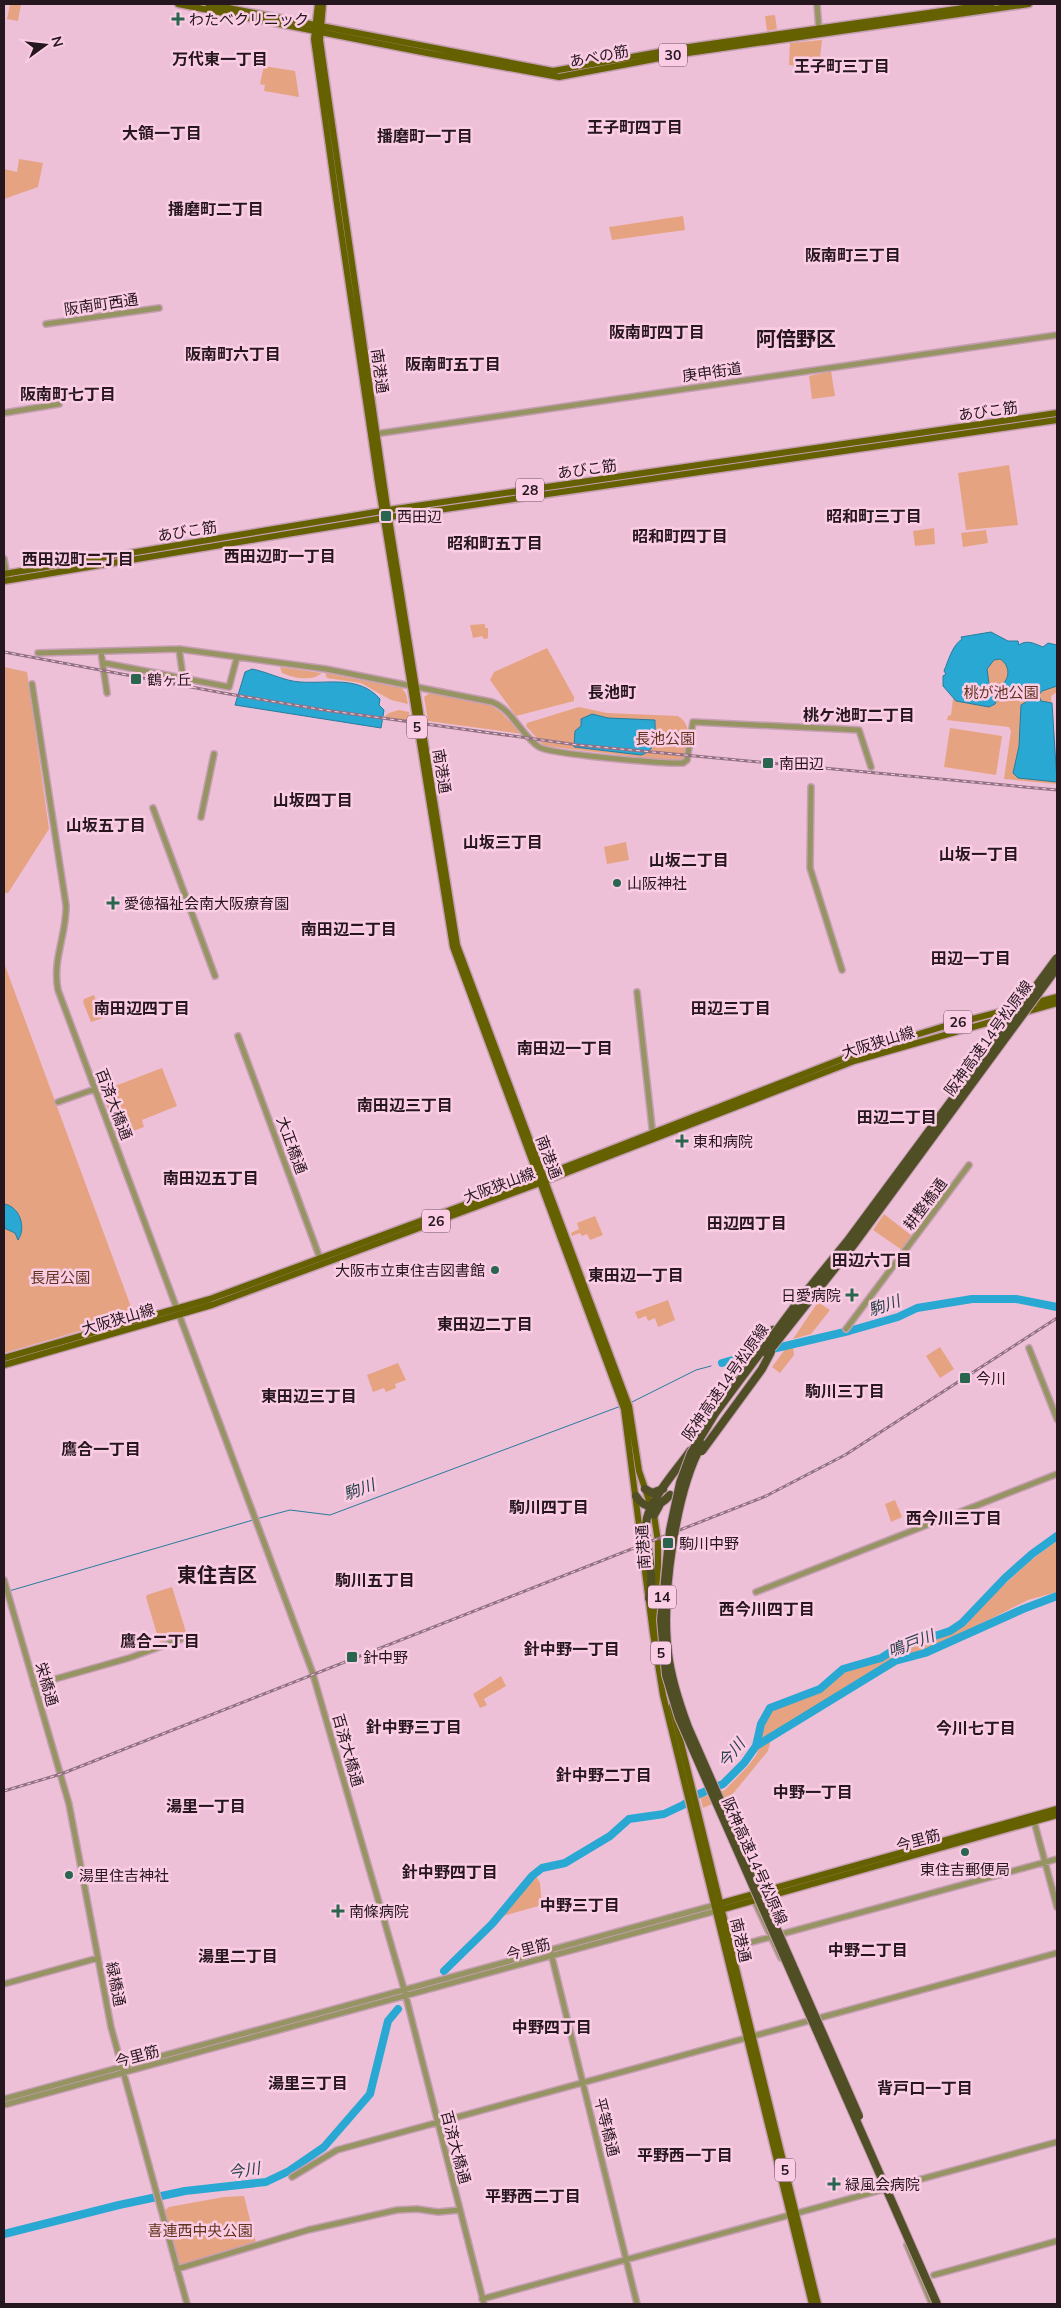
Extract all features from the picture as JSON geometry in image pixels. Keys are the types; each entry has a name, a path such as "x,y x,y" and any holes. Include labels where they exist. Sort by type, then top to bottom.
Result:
{"highway":[{"name":"阪神高速14号松原線","path":"937,2304 678,1718 668,1687 663,1662 661,1620 664,1578 670,1530 684,1471 691,1453 716,1412 801,1298 849,1239 1057,958"},
{"name":"阪神高速14号松原線","path":"942,2304 692,1735 672,1677 666,1617 673,1545 689,1474 711,1428 855,1243 1057,968"},
{"path":"649,1598 652,1588 646,1523 663,1489 700,1436 723,1394 779,1322 801,1298"},
{"path":"654,1515 655,1506 670,1495 762,1369 776,1343"},
{"path":"645,1489 652,1493 663,1489"},
{"path":"636,1496 642,1503 655,1506"}],"main road":[{"name":"あべの筋","path":"178,4 318,29 559,77 681,54 992,4"},
{"name":"あべの筋","path":"208,4 318,29"},
{"name":"南港通","path":"318,4 318,29 374,434 453,947 626,1404 639,1471 645,1489 655,1506"},
{"name":"南港通","path":"318,29 323,4"},
{"name":"あべの筋","path":"819,32 1029,4"},
{"name":"あびこ筋","path":"5,577 385,510 1057,413"},
{"name":"あびこ筋","path":"5,577 387,518 1057,420"},
{"name":"大阪狭山線","path":"653,1136 860,1052 944,1026 1057,997"},
{"name":"大阪狭山線","path":"4,1358 177,1312 212,1305 321,1260 862,1059 1057,1003"},
{"name":"大阪狭山線","path":"4,1365 177,1312"},
{"name":"南港通","path":"626,1404 657,1664 793,2214 812,2304"},
{"name":"南港通","path":"654,1515 658,1555 655,1601 657,1625 664,1672 691,1800"},
{"name":"今里筋","path":"718,1907 1057,1809"},
{"name":"今里筋","path":"718,1907 754,1900 1057,1815"},
{"name":"南港通","path":"718,1907 730,1948 750,2037"},
{"name":"南港通","path":"793,2214 818,2304"}],"street":[{"path":"817,4 819,32"},
{"name":"阪南町西通","path":"46,324 158,308"},
{"name":"庚申街道","path":"374,434 1057,335"},
{"path":"4,413 59,404"},
{"path":"4,559 5,577"},
{"path":"38,653 179,649 326,669 497,704 505,710 537,746 544,749 679,764 687,760 692,722 859,730 872,767"},
{"path":"179,649 183,677"},
{"path":"101,652 107,693"},
{"path":"104,663 229,687 237,657"},
{"name":"百済大橋通","path":"32,684 66,905 56,975 58,990 313,1677 406,1996 483,2302"},
{"path":"201,818 214,754"},
{"path":"811,787 810,868 842,970"},
{"path":"154,808 215,976"},
{"path":"637,992 653,1136"},
{"name":"大正橋通","path":"238,1036 321,1260"},
{"path":"58,1102 95,1089"},
{"name":"耕整橋通","path":"846,1329 969,1165"},
{"path":"1030,1348 1057,1419"},
{"path":"756,1592 1057,1474"},
{"name":"栄橋通","path":"4,1580 62,1781"},
{"path":"34,1685 129,1658 190,1636"},
{"name":"緑橋通","path":"62,1781 69,1804 111,2027 177,2269"},
{"path":"1034,1821 1057,1907"},
{"path":"730,1948 1057,1859"},
{"path":"754,1900 809,2021 932,2304"},
{"name":"今里筋","path":"4,2106 404,1989 718,1907"},
{"name":"今里筋","path":"4,2099 406,1996 551,1952"},
{"name":"平等橋通","path":"551,1952 637,2304"},
{"path":"292,2176 337,2150 1057,1953"},
{"path":"4,1984 98,1958"},
{"path":"483,2302 626,2260 1057,2142"},
{"path":"187,2304 177,2269 308,2230 397,2210 438,2212 460,2210"},
{"path":"934,2275 1057,2241"}],"green space":[{"path":"10,4 21,4 18,21 7,19"},
{"path":"775,15 777,29 767,31 765,16"},
{"path":"822,40 819,68 789,65 790,43"},
{"path":"264,66 295,71 299,97 264,91 265,85 260,84"},
{"path":"19,159 43,163 38,187 4,199 4,169 17,172"},
{"path":"683,216 685,230 612,240 609,227"},
{"path":"831,371 835,396 812,399 809,376"},
{"path":"1009,465 1018,525 966,530 958,473"},
{"path":"934,528 935,544 915,546 913,531"},
{"path":"986,530 988,543 963,547 961,533"},
{"path":"485,624 485,628 488,628 488,638 484,639 482,636 473,638 470,625"},
{"path":"547,648 574,697 574,701 516,716 490,680 494,672"},
{"name":"桃が池公園","path":"996,652 1057,671 1057,692 1051,696 1057,784 1004,779 1011,731 1009,727 947,720 948,716 951,715 953,699 960,688"},
{"path":"4,667 27,672 49,829 8,893 4,893"},
{"path":"280,667 322,673 313,678 297,678 282,673"},
{"path":"325,673 402,688 406,694 408,704 391,700 361,683 327,678"},
{"path":"430,693 492,706 502,713 522,734 428,721 424,697"},
{"name":"長池公園","path":"579,707 607,713 678,716 683,720 688,730 687,748 683,759 663,760 544,746 526,726 527,723"},
{"path":"399,710 409,712 410,721 383,718 389,713"},
{"path":"950,728 1002,736 996,775 944,767"},
{"path":"626,842 629,860 607,864 604,847"},
{"name":"長居公園","path":"4,963 134,1315 4,1353"},
{"path":"94,995 103,1018 91,1022 83,1002 84,999"},
{"path":"162,1068 177,1106 142,1120 144,1127 117,1137 102,1091"},
{"path":"884,1214 912,1236 902,1250 873,1230"},
{"path":"595,1216 603,1235 590,1240 587,1234 582,1236 580,1233 572,1236 571,1233 579,1229 577,1223"},
{"path":"668,1300 675,1320 658,1327 655,1318 648,1321 646,1316 638,1319 635,1312"},
{"path":"818,1302 830,1310 811,1334 793,1339"},
{"path":"793,1346 794,1355 780,1373 772,1367 786,1348"},
{"path":"940,1347 954,1369 940,1378 926,1356"},
{"path":"398,1363 406,1380 395,1384 396,1388 386,1392 384,1388 373,1392 367,1375"},
{"path":"895,1500 902,1517 891,1522 885,1504"},
{"path":"1057,1541 1057,1592 1028,1600 949,1640 880,1668 770,1735 768,1751 731,1796 703,1808 700,1796 709,1796 725,1790 757,1754 767,1717 776,1707 811,1696 827,1687 849,1669 883,1660 899,1650 956,1629 1030,1561"},
{"path":"172,1587 186,1632 162,1642 159,1641 146,1597 147,1595"},
{"path":"501,1676 506,1686 484,1699 487,1705 480,1708 473,1694"},
{"path":"536,1876 540,1883 542,1905 503,1916"},
{"name":"喜連西中央公園","path":"244,2196 256,2243 180,2266 165,2210 169,2207 224,2197"}],"water":[{"name":"桃が池公園","path":"991,632 1008,641 1018,641 1019,645 1028,642 1043,647 1048,643 1057,645 1057,686 1042,691 1039,695 1041,701 1052,703 1057,782 1018,778 1013,773 1019,746 1021,705 1029,700 1027,693 1006,689 999,695 995,704 989,707 956,701 943,686 943,676 946,674 944,671 949,657 962,639 961,637","holes":["1000,659 1005,663 1008,673 1004,682 995,686 989,684 987,669 994,660"]},
{"path":"252,669 294,681 343,682 363,686 380,699 379,705 384,710 381,728 235,705 245,672"},
{"path":"592,714 608,718 655,720 653,746 641,755 574,747 575,731 581,726 581,719"},
{"path":"4,1204 14,1209 20,1218 22,1229 18,1240 15,1233 4,1228"}],"waterway":[{"name":"駒川","path":"768,1350 849,1331 898,1317 917,1308 972,1299 1016,1299 1057,1307"},
{"name":"駒川","path":"722,1363 757,1353"},
{"name":"駒川","path":"630,1403 696,1370 711,1366"},
{"name":"駒川","path":"256,1519 290,1510 330,1515 621,1406"},
{"name":"駒川","path":"9,1591 253,1520"},
{"name":"今川","path":"444,1971 492,1924 532,1876 542,1868 565,1863 610,1836 629,1819 664,1814 683,1805 699,1794 723,1784 744,1763 756,1746 761,1724 770,1708 820,1689 843,1669 881,1658 895,1649 950,1631 962,1623 1005,1578 1032,1554 1057,1536"},
{"name":"鳴戸川","path":"756,1746 895,1661 925,1653 1023,1609 1057,1596"},
{"name":"今川","path":"4,2234 119,2205 185,2191 266,2182 289,2171 324,2147 370,2094 388,2021 398,2009"}],"railway":[{"path":"4,652 324,710 578,745 1057,790"},
{"path":"4,1791 61,1774 766,1496 845,1455 1057,1318"}],"place":[{"name":"わたべクリニック","path":"178,19"},
{"name":"西田辺","path":"386,516"},
{"name":"鶴ヶ丘","path":"136,679"},
{"name":"南田辺","path":"768,763"},
{"name":"山阪神社","path":"617,883"},
{"name":"愛徳福祉会南大阪療育園","path":"113,903"},
{"name":"東和病院","path":"682,1141"},
{"name":"大阪市立東住吉図書館","path":"495,1270"},
{"name":"日愛病院","path":"852,1295"},
{"name":"今川","path":"965,1378"},
{"name":"駒川中野","path":"668,1543"},
{"name":"針中野","path":"352,1657"},
{"name":"東住吉郵便局","path":"965,1852"},
{"name":"湯里住吉神社","path":"69,1875"},
{"name":"南條病院","path":"338,1911"},
{"name":"緑風会病院","path":"834,2184"}],"district":[{"name":"万代東一丁目","path":"220,59"},
{"name":"王子町三丁目","path":"842,66"},
{"name":"王子町四丁目","path":"635,127"},
{"name":"大領一丁目","path":"162,133"},
{"name":"播磨町一丁目","path":"425,136"},
{"name":"播磨町二丁目","path":"216,209"},
{"name":"阪南町三丁目","path":"853,255"},
{"name":"阪南町四丁目","path":"657,332"},
{"name":"阿倍野区","path":"796,338"},
{"name":"阪南町六丁目","path":"233,354"},
{"name":"阪南町五丁目","path":"453,364"},
{"name":"阪南町七丁目","path":"68,394"},
{"name":"昭和町三丁目","path":"874,516"},
{"name":"昭和町四丁目","path":"680,536"},
{"name":"昭和町五丁目","path":"495,543"},
{"name":"西田辺町一丁目","path":"280,556"},
{"name":"西田辺町二丁目","path":"78,559"},
{"name":"長池町","path":"612,692"},
{"name":"桃ケ池町二丁目","path":"859,715"},
{"name":"山坂四丁目","path":"313,800"},
{"name":"山坂五丁目","path":"106,825"},
{"name":"山坂三丁目","path":"503,842"},
{"name":"山坂一丁目","path":"979,854"},
{"name":"山坂二丁目","path":"689,860"},
{"name":"南田辺二丁目","path":"349,929"},
{"name":"田辺一丁目","path":"971,958"},
{"name":"南田辺四丁目","path":"142,1008"},
{"name":"田辺三丁目","path":"731,1008"},
{"name":"南田辺一丁目","path":"565,1048"},
{"name":"南田辺三丁目","path":"405,1105"},
{"name":"田辺二丁目","path":"897,1117"},
{"name":"南田辺五丁目","path":"211,1178"},
{"name":"田辺四丁目","path":"747,1223"},
{"name":"田辺六丁目","path":"872,1260"},
{"name":"東田辺一丁目","path":"636,1275"},
{"name":"東田辺二丁目","path":"485,1324"},
{"name":"駒川三丁目","path":"845,1391"},
{"name":"東田辺三丁目","path":"309,1396"},
{"name":"鷹合一丁目","path":"101,1449"},
{"name":"駒川四丁目","path":"549,1507"},
{"name":"西今川三丁目","path":"954,1518"},
{"name":"東住吉区","path":"217,1574"},
{"name":"駒川五丁目","path":"375,1580"},
{"name":"西今川四丁目","path":"767,1609"},
{"name":"鷹合二丁目","path":"160,1641"},
{"name":"針中野一丁目","path":"572,1649"},
{"name":"針中野三丁目","path":"414,1727"},
{"name":"今川七丁目","path":"976,1728"},
{"name":"針中野二丁目","path":"604,1775"},
{"name":"中野一丁目","path":"813,1792"},
{"name":"湯里一丁目","path":"206,1806"},
{"name":"針中野四丁目","path":"450,1872"},
{"name":"中野三丁目","path":"580,1905"},
{"name":"中野二丁目","path":"868,1950"},
{"name":"湯里二丁目","path":"238,1956"},
{"name":"中野四丁目","path":"552,2027"},
{"name":"湯里三丁目","path":"308,2083"},
{"name":"背戸口一丁目","path":"925,2088"},
{"name":"平野西一丁目","path":"685,2155"},
{"name":"平野西二丁目","path":"533,2196"}]}
